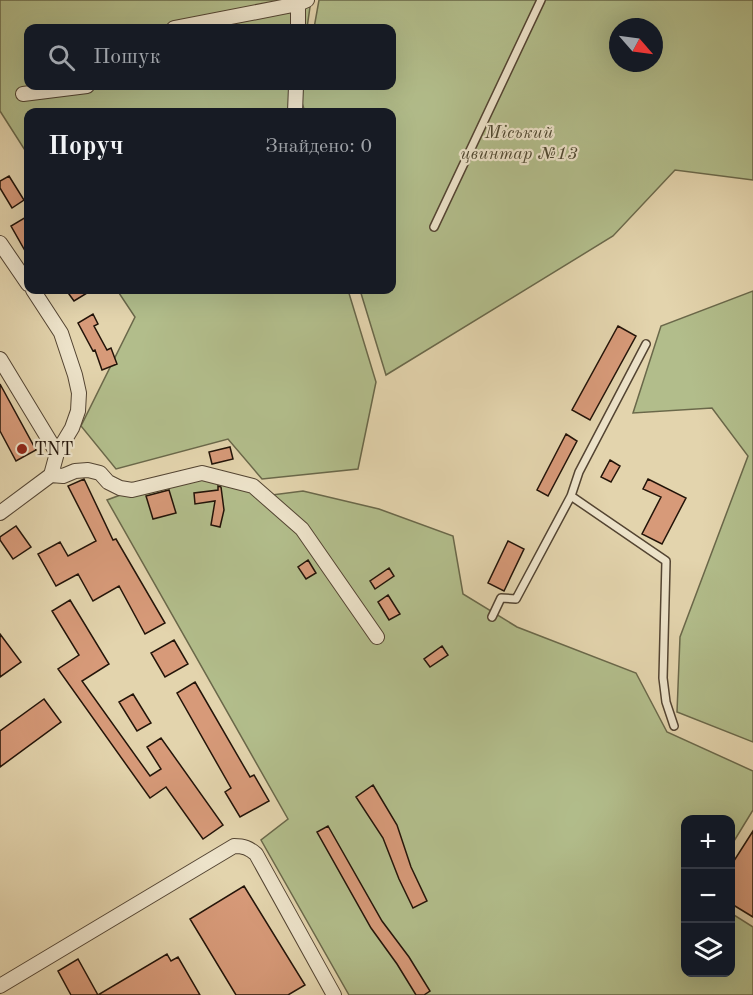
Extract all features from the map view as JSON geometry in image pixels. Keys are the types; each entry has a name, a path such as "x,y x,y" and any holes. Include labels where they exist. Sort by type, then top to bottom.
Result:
{"street":[{"path":"194,24 303,2 299,24"},
{"path":"22,94 54,90"},
{"path":"295,108 296,90"},
{"path":"0,243 24,278"},
{"path":"0,513 51,475 57,453 72,428 78,411 79,393 61,333 36,294"},
{"path":"0,359 57,453"},
{"path":"51,475 63,476 75,471 88,470 100,473 108,482 120,488 132,490 202,473 253,486 302,529 377,637"},
{"path":"0,986 234,846 242,846 256,854 334,995"}],"lane":[{"path":"434,227 541,0"},
{"path":"492,617 501,598 516,599 571,496 579,472 646,344"},
{"path":"571,496 666,561 663,678 666,702 674,726"}],"green space":[{"path":"0,0 311,0 308,24 24,24 24,90 298,90 296,108 24,108 24,149 0,111"},
{"name":"Міський цвинтар №13","path":"319,0 753,0 753,180 675,170 613,236 386,375 361,294 396,294 396,108 304,108 300,97 301,90 396,90 396,24 315,24"},
{"path":"753,291 753,742 677,712 680,637 748,456 712,408 633,413 661,326"},
{"path":"120,294 349,294 376,382 358,469 262,479 228,439 116,469 81,426 135,317"},
{"path":"185,471 272,495 303,491 379,509 453,536 463,594 517,627 636,673 667,732 753,771 753,810 735,839 735,815 681,815 681,977 735,977 735,916 753,927 753,995 349,995 261,840 288,819 107,500"}],"building":[{"path":"9,176 24,200 12,208 0,188 0,181"},
{"path":"24,218 24,249 11,226"},
{"path":"69,294 85,294 74,301"},
{"path":"93,314 98,324 94,326 107,350 111,348 117,364 102,370 95,350 93,351 78,323"},
{"path":"618,326 636,336 590,420 572,410"},
{"path":"0,384 36,450 16,461 0,431"},
{"path":"566,434 577,441 548,496 537,490"},
{"path":"230,447 233,459 212,464 209,452"},
{"path":"610,460 620,466 611,482 601,477"},
{"path":"84,479 113,540 116,539 165,623 145,634 119,586 93,601 78,574 56,586 38,554 60,542 68,556 96,541 68,486"},
{"path":"648,479 686,498 662,544 642,534 661,497 643,489"},
{"path":"218,486 221,487 224,510 220,527 211,525 215,501 195,504 194,493 218,490"},
{"path":"169,490 176,513 153,519 146,496"},
{"path":"16,526 31,547 13,559 0,537"},
{"path":"508,541 524,549 504,591 488,583"},
{"path":"308,560 316,573 306,579 298,567"},
{"path":"389,568 394,576 375,589 370,581"},
{"path":"388,595 400,614 389,620 378,602"},
{"path":"70,600 109,664 82,681 150,776 161,769 147,747 161,738 223,825 203,839 166,787 150,798 58,669 79,655 52,611"},
{"path":"0,634 21,662 0,677"},
{"path":"174,640 188,664 165,677 151,653"},
{"path":"442,646 448,655 430,667 424,659"},
{"path":"195,682 250,777 254,775 269,801 240,817 225,792 231,788 177,693"},
{"path":"133,694 151,723 137,731 119,702"},
{"path":"44,699 61,722 0,767 0,731"},
{"path":"373,785 397,825 411,867 427,901 413,908 383,838 356,797"},
{"path":"328,826 382,921 409,957 430,991 424,995 416,995 371,928 317,832"},
{"path":"753,831 753,917 735,906 735,859"},
{"path":"244,886 305,985 288,995 236,995 190,919"},
{"path":"167,954 171,961 178,957 200,995 98,995"},
{"path":"78,959 98,995 71,995 58,971"}],"place":[{"name":"TNT","path":"22,449"}]}
